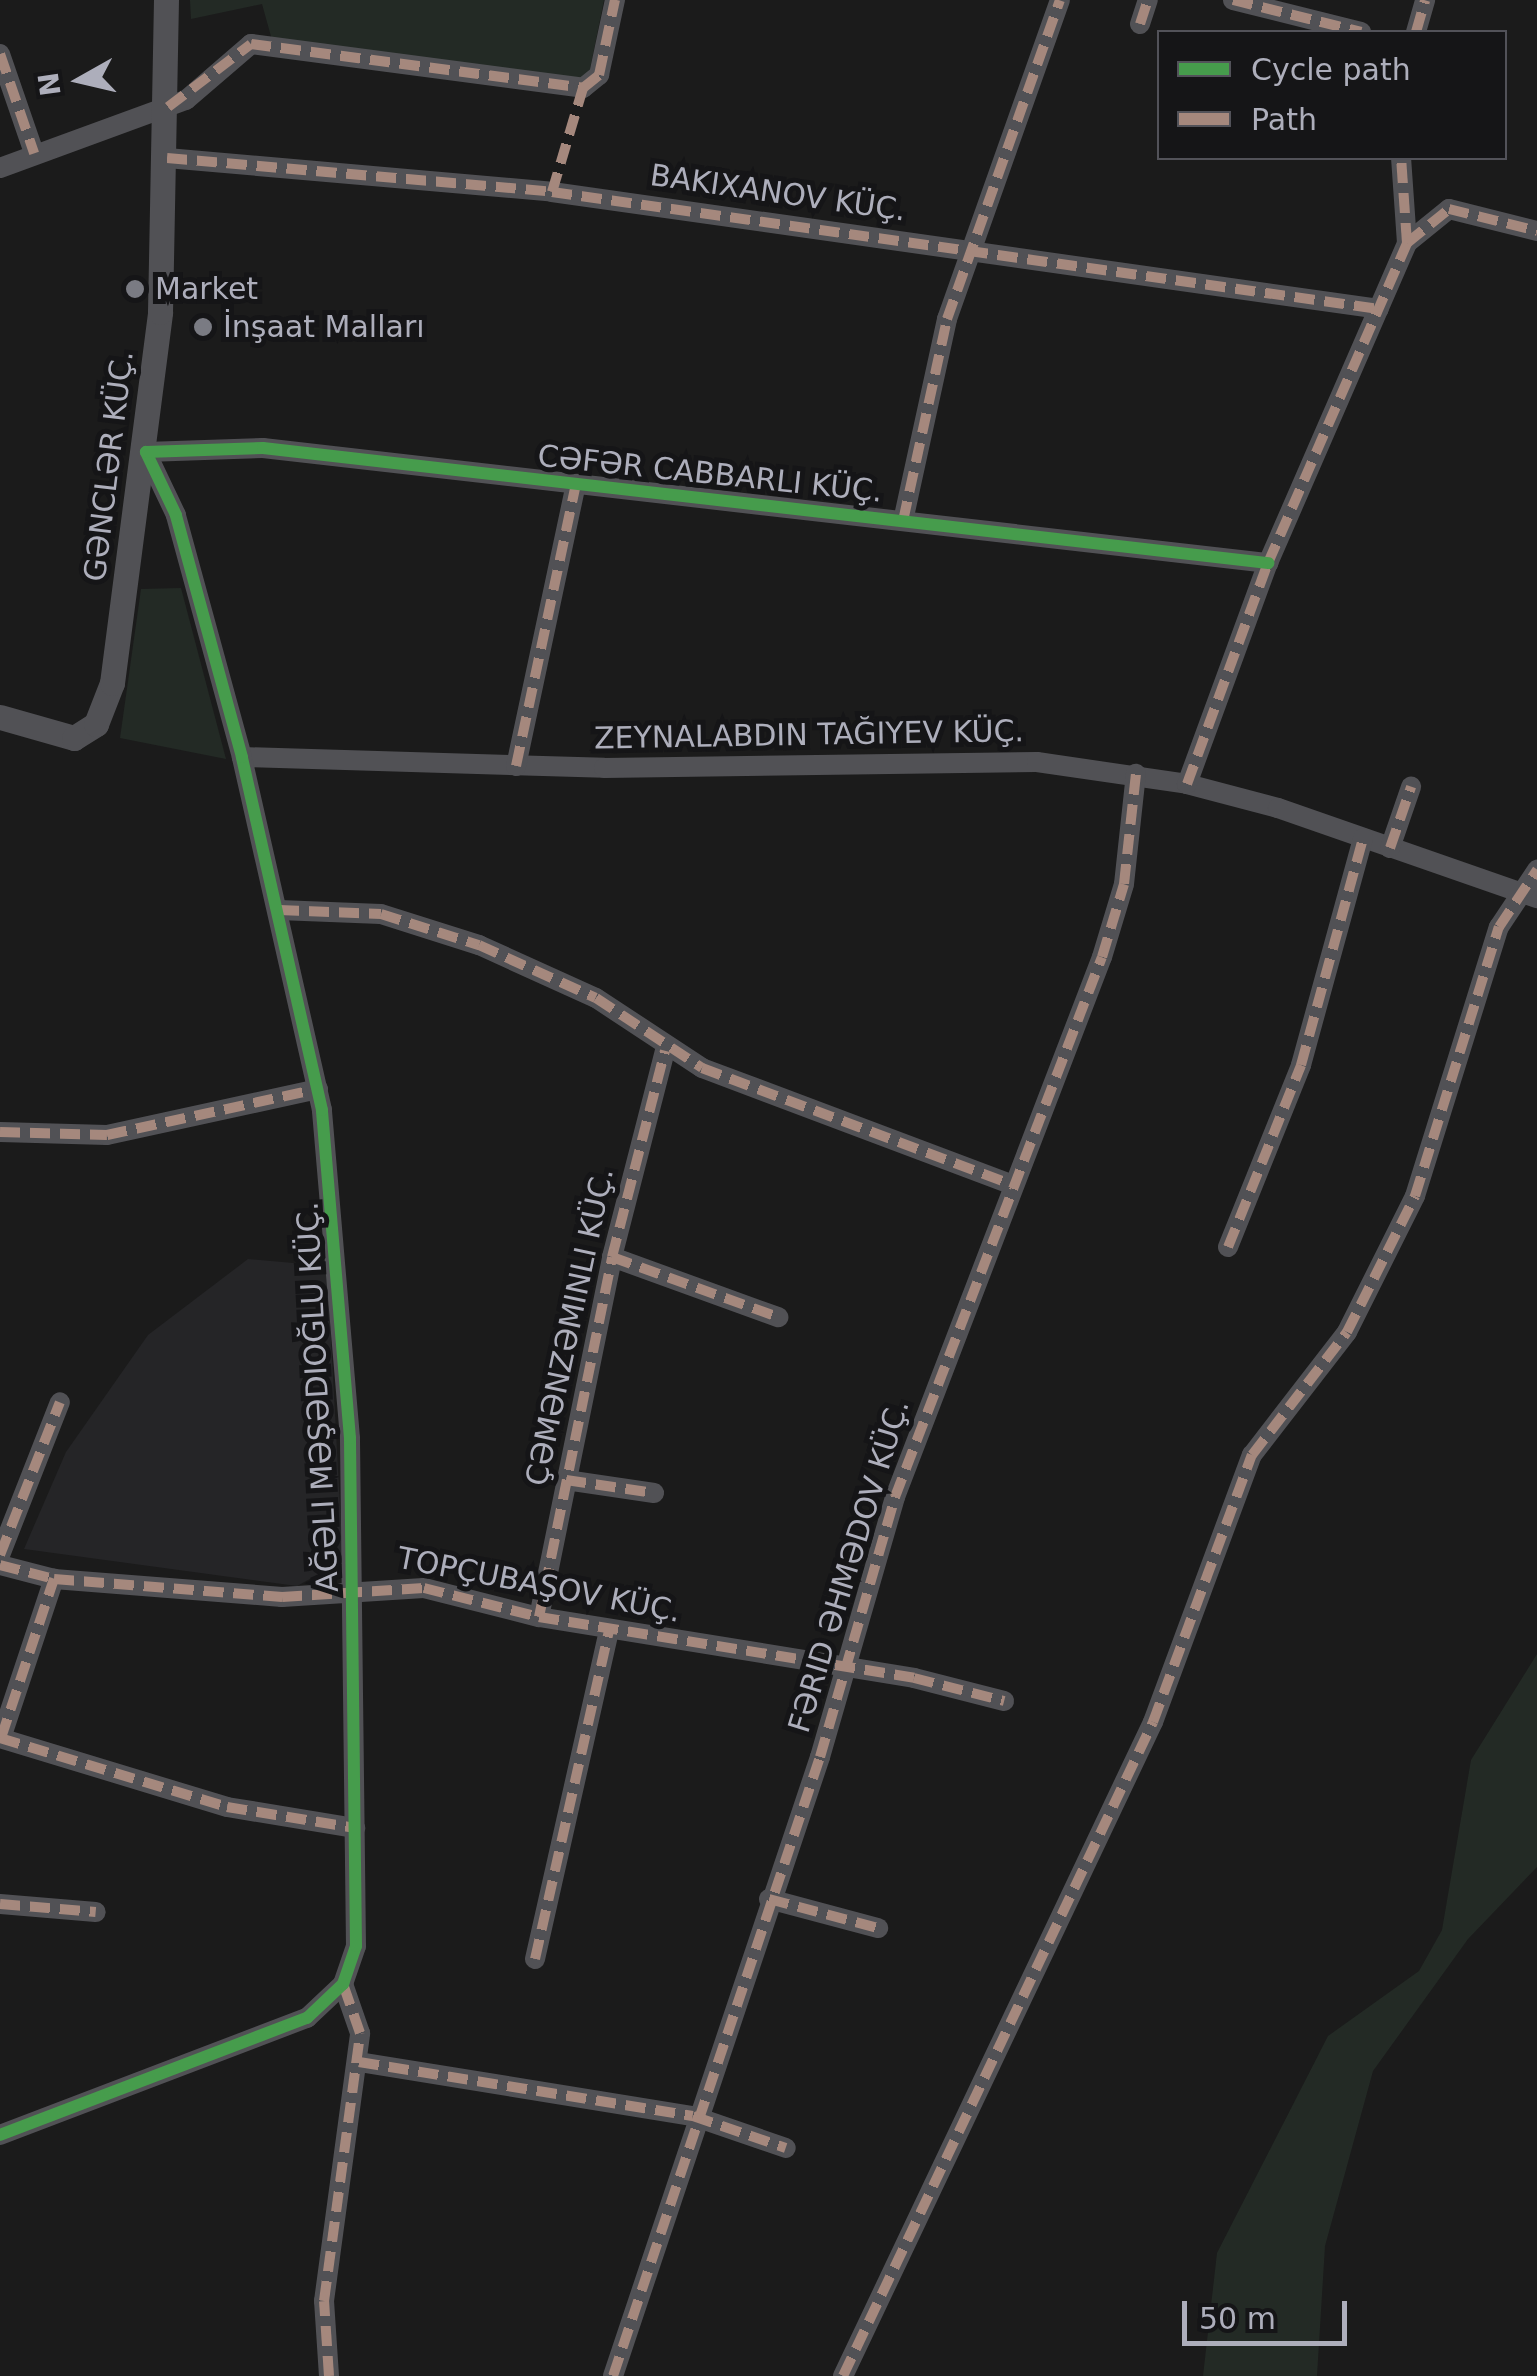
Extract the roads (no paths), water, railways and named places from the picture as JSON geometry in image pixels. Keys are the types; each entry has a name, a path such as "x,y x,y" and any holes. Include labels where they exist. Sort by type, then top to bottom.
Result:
{"street":[{"name":"GƏNCLƏR KÜÇ.","path":"0,717 55,739 86,732 104,711 146,452 167,158 166,0"},
{"path":"0,168 168,107 200,91 251,44 583,88 599,75 616,0"},
{"path":"903,521 946,320 1060,0"},
{"path":"1140,24 1148,0"},
{"path":"1233,0 1353,30"},
{"path":"1417,30 1425,0"},
{"path":"0,54 34,153"},
{"path":"167,158 552,192 973,248 1379,309"},
{"path":"1187,784 1268,562 1407,243 1401,160"},
{"path":"1407,243 1449,209 1537,232"},
{"path":"146,452 264,448 1268,562"},
{"name":"AĞƏLI MƏŞƏDIOĞLU KÜÇ.","path":"146,452 176,515 242,757 318,1088 344,1309 354,1586 356,1946 343,1984"},
{"path":"516,766 576,484"},
{"path":"242,757 516,766 972,759 1136,774 1187,784 1362,838 1526,896"},
{"name":"FƏRID ƏHMƏDOV KÜÇ.","path":"612,2376 692,2116 848,1672 896,1497 1102,958 1124,884 1136,774"},
{"path":"1390,848 1411,787"},
{"path":"1228,1246 1301,1065 1362,838"},
{"path":"844,2376 1154,1722 1252,1455 1347,1332 1415,1196 1468,1013 1537,870"},
{"path":"279,910 381,914 480,945 596,998 666,1051 1013,1185"},
{"name":"ÇƏMƏNZƏMINLI KÜÇ.","path":"539,1618 612,1257 666,1051"},
{"path":"0,1132 107,1135 318,1088"},
{"path":"612,1257 778,1318"},
{"path":"0,1555 60,1402"},
{"path":"566,1480 654,1493"},
{"name":"TOPÇUBAŞOV KÜÇ.","path":"0,1565 54,1579 282,1597 354,1586 424,1588 539,1618 1004,1701"},
{"path":"54,1579 0,1738 227,1807 355,1828"},
{"path":"535,1959 609,1630"},
{"path":"768,1899 878,1928"},
{"path":"0,1904 96,1912"},
{"path":"0,2135 275,2035 343,1984 359,2062 324,2301 329,2376"},
{"path":"359,2062 692,2116 786,2148"}],"place":[{"name":"Market","path":"135,289"},
{"name":"İnşaat Malları","path":"203,327"}]}
